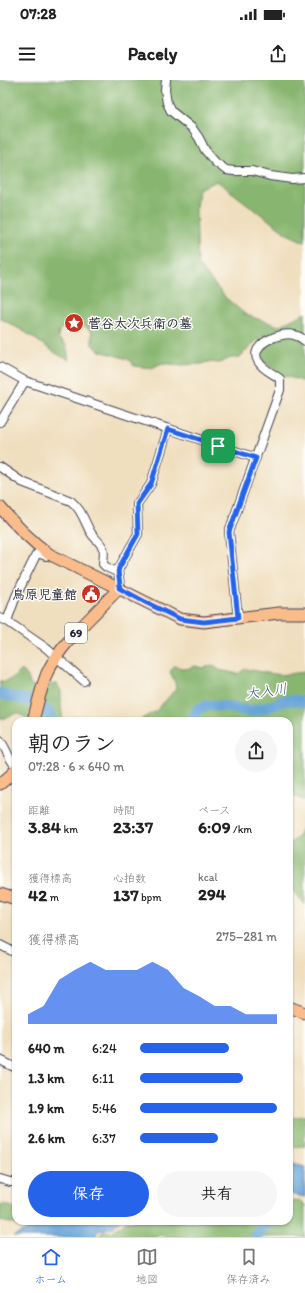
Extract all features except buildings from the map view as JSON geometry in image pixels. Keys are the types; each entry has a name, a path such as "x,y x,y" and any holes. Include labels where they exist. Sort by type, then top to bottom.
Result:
{"main road":[{"path":"0,507 20,530 49,554 180,619 204,622 279,613 305,613"},
{"name":"69","path":"34,717 47,673 56,658 67,643 119,588"},
{"path":"0,784 12,774"},
{"path":"0,894 12,898"},
{"path":"293,1008 305,1013"}],"street":[{"path":"166,80 165,90 167,103 171,111 192,128 215,162 226,170 252,170 270,176 292,179 305,178"},
{"path":"238,618 229,532 281,384 280,379 263,368 256,355 258,349 263,343 286,334 294,334 305,341"},
{"path":"0,367 25,381 256,458"},
{"path":"0,422 25,381"},
{"path":"119,588 120,584 117,572 138,534 137,504 151,484 168,429"},
{"path":"0,467 22,482 64,498 75,504 80,510 92,534 104,551 103,564 117,572"},
{"path":"49,554 46,556 38,553 36,555 4,619 46,648 84,681"},
{"path":"0,740 5,746 12,764"},
{"path":"0,945 12,950"},
{"path":"0,1060 12,1066"},
{"path":"0,1179 12,1182"}],"green space":[{"path":"0,80 305,80 305,242 287,234 217,181 198,189 196,208 198,265 226,298 246,315 279,326 305,313 305,384 302,381 282,375 264,362 263,351 271,344 264,335 239,358 231,358 219,363 207,362 202,364 179,365 162,363 152,368 134,366 128,359 100,351 92,345 92,332 81,323 68,323 59,331 58,338 66,345 69,360 0,318"},
{"path":"212,665 219,670 238,674 245,669 280,675 305,672 305,801 293,795 293,717 145,717 156,711 176,689 175,682 170,672 174,666 186,669 195,666 203,668"},
{"path":"22,670 28,677 30,684 34,686 57,684 61,691 62,717 25,717 17,713 5,718 0,718 0,681 6,681 14,677"},
{"path":"305,820 305,905 293,889 293,841 298,837"},
{"path":"305,1115 305,1146 293,1147 293,1117"},
{"path":"299,1200 305,1205 305,1237 164,1237 161,1235 155,1237 99,1237 103,1231 112,1232 121,1225 293,1225 293,1201"},
{"path":"3,1204 12,1207 12,1223 0,1221 0,1205"},
{"path":"21,1225 37,1225 31,1227"}],"water":[{"path":"293,1164 305,1167 305,1197 293,1195"},
{"path":"38,1225 116,1225 114,1227 97,1231 96,1237 13,1237"}],"waterway":[{"name":"大入川","path":"0,693 37,703 45,709 50,717"},
{"name":"大入川","path":"194,717 198,709 208,705 248,711 268,707 284,701 292,700 305,702"},
{"path":"256,1237 266,1225"}],"place":[{"name":"菅谷太次兵衛の墓","path":"74,323"},
{"name":"鳥原児童館","path":"91,594"}],"route":[{"path":"168,429 218,446 256,458 229,532 238,618 204,622 180,619 119,588 120,584 117,572 138,534 137,504 151,484 168,429"}]}
